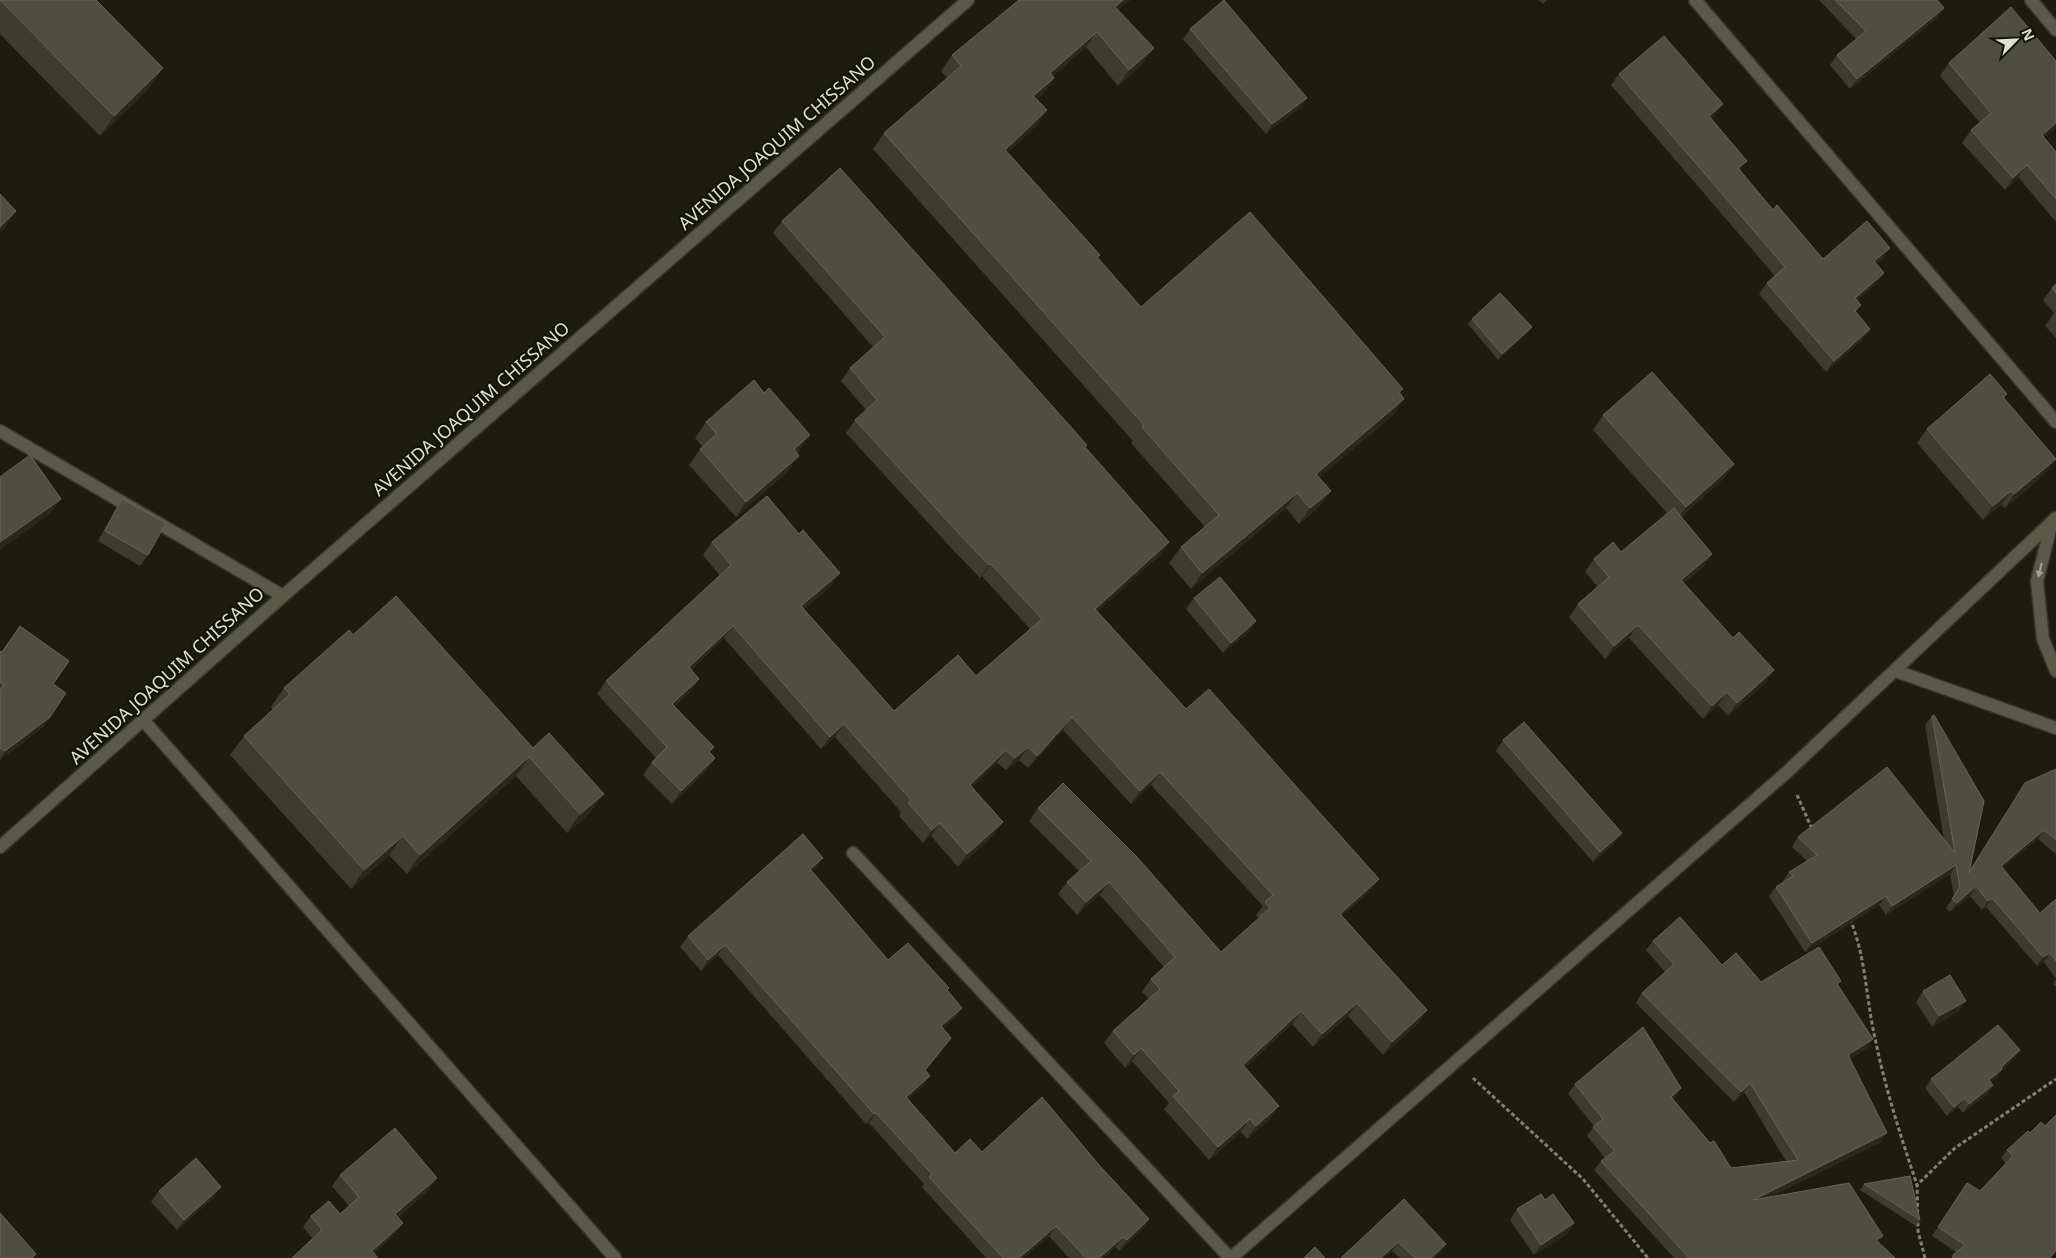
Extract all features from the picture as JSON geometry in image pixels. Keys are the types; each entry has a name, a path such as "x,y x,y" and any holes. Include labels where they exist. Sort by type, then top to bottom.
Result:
{"street":[{"name":"AVENIDA JOAQUIM CHISSANO","path":"0,846 144,721 283,596 968,0"},
{"path":"1695,0 2056,422"},
{"path":"2031,0 2056,30"},
{"path":"0,431 283,596"},
{"path":"853,852 1230,1258 1454,1060 1787,772 2054,520"},
{"path":"2054,520 2037,580 2043,639 2056,671"},
{"path":"1896,671 2056,728"},
{"path":"144,721 616,1258"}],"path":[{"path":"1787,772 1814,834"},
{"path":"1847,912 1858,939 1875,1039 1904,1146 1917,1185 1918,1231 1925,1258"},
{"path":"1454,1060 1583,1179 1648,1258"},
{"path":"1917,1185 1955,1148 2056,1079"}],"building":[{"path":"0,0 96,0 163,68 114,116"},
{"path":"1019,0 1123,0 1115,7 1154,48 1129,70 1097,32 1050,73 1054,78 1033,96 1047,110 1005,150 1100,255 1097,257 1141,307 1250,212 1403,389 1399,392 1404,399 1316,474 1331,491 1310,508 1297,493 1202,573 1181,547 1219,515 1142,427 1144,425 884,133 961,66 952,55"},
{"path":"1224,0 1307,98 1272,124 1190,29"},
{"path":"1835,0 1937,0 1944,8 1857,79 1837,55 1866,31"},
{"path":"2011,7 2056,61 2056,123 2042,135 2056,152 2056,199 2027,165 2013,178 1971,130 1991,113 1949,63"},
{"path":"1664,36 1723,104 1709,116 1747,161 1738,168 1773,210 1777,205 1823,259 1867,221 1890,248 1874,261 1884,273 1855,298 1861,305 1855,311 1870,329 1834,361 1767,283 1785,267 1619,74"},
{"path":"840,168 1087,445 1085,447 1169,542 1095,609 1186,709 1209,689 1379,879 1340,914 1427,1010 1392,1042 1357,1003 1322,1034 1301,1011 1243,1065 1279,1106 1256,1126 1250,1119 1218,1147 1173,1096 1179,1091 1141,1048 1134,1055 1113,1031 1160,989 1151,979 1175,957 1109,882 1086,902 1067,882 1091,861 1038,808 1063,783 1136,856 1221,952 1270,908 1265,902 1273,895 1160,772 1140,791 1072,717 1037,756 1028,747 1015,758 1006,750 970,785 1003,822 967,854 940,823 932,830 908,803 911,800 844,724 830,737 733,626 689,667 699,679 672,704 714,747 709,752 715,758 681,791 652,762 667,747 606,681 731,565 712,542 767,496 799,534 803,530 840,573 801,606 894,711 958,655 976,676 1042,619 991,564 989,565 963,538 855,420 877,400 850,368 885,337 782,221"},
{"path":"0,194 16,211 0,227"},
{"path":"2056,284 2056,293 2052,288"},
{"path":"1500,293 1532,327 1502,354 1472,319"},
{"path":"1652,372 1734,464 1686,507 1603,415"},
{"path":"1990,374 2007,394 2003,397 2056,459 2014,494 2011,491 1993,506 1927,429"},
{"path":"754,380 764,393 769,388 810,435 794,449 799,456 746,502 700,449 717,434 706,422"},
{"path":"30,455 61,499 0,542 0,477"},
{"path":"122,499 166,523 148,555 105,531"},
{"path":"1674,508 1712,554 1681,580 1733,638 1739,632 1774,670 1737,703 1727,692 1712,706 1638,625 1614,646 1578,604 1609,577 1594,559 1613,542 1621,552"},
{"path":"1220,577 1256,621 1231,643 1194,598"},
{"path":"396,596 533,748 549,733 604,794 580,814 529,757 420,855 403,836 364,870 244,736 290,694 284,688 349,630 353,635"},
{"path":"20,626 69,661 53,684 66,693 50,717 5,751 0,748 0,690 4,685 0,682 0,651 2,652"},
{"path":"1934,715 1984,801 1969,873 2025,783 2056,769 2056,840 2044,830 2001,866 2040,913 2056,899 2056,961 2050,953 2043,957 1992,898 1988,901 1976,886 1957,903 1952,899 1960,887 1956,865 1892,906 1886,896 1812,943 1776,887 1793,876 1789,872 1817,855 1798,837 1887,767 1955,853 1932,716"},
{"path":"1524,722 1622,833 1600,852 1503,740"},
{"path":"803,834 823,858 810,869 888,960 908,943 949,988 947,990 962,1008 941,1026 951,1038 925,1070 930,1076 906,1097 955,1153 970,1139 982,1152 1042,1097 1099,1165 1149,1219 1127,1240 1123,1237 1099,1258 1086,1258 1056,1226 1019,1258 1003,1258 929,1177 932,1174 876,1113 874,1114 725,945 708,960 688,936"},
{"path":"1680,917 1722,965 1736,953 1761,982 1819,947 1841,981 1837,984 1873,1039 1848,1055 1887,1133 1753,1200 1849,1183 1883,1236 1876,1240 1895,1258 1689,1258 1601,1161 1615,1151 1593,1127 1603,1119 1575,1084 1643,1027 1681,1088 1671,1097 1710,1143 1714,1141 1731,1168 1798,1160 1750,1083 1741,1092 1642,993 1674,964 1653,941"},
{"path":"1950,975 1966,1001 1939,1016 1923,991"},
{"path":"1998,1025 2020,1050 1989,1080 1993,1085 1969,1104 1965,1098 1954,1107 1931,1079"},
{"path":"2056,1115 2056,1250 2049,1258 1953,1258 1953,1255 1965,1245 1938,1227 1967,1183 1980,1191 2013,1156 2007,1150 2028,1131 2030,1133 2041,1122 2045,1126"},
{"path":"395,1128 437,1178 395,1214 403,1223 372,1251 378,1258 292,1258 322,1230 311,1216 329,1201 340,1214 359,1197 340,1175"},
{"path":"196,1158 221,1187 184,1220 159,1191"},
{"path":"1910,1176 1920,1220 1864,1184"},
{"path":"1541,1194 1545,1200 1553,1194 1574,1223 1541,1245 1517,1209"},
{"path":"1404,1199 1446,1244 1431,1258 1415,1258 1398,1242 1381,1258 1341,1258"},
{"path":"0,1213 36,1254 32,1258 0,1258"},
{"path":"1315,1247 1325,1258 1304,1258"}]}
